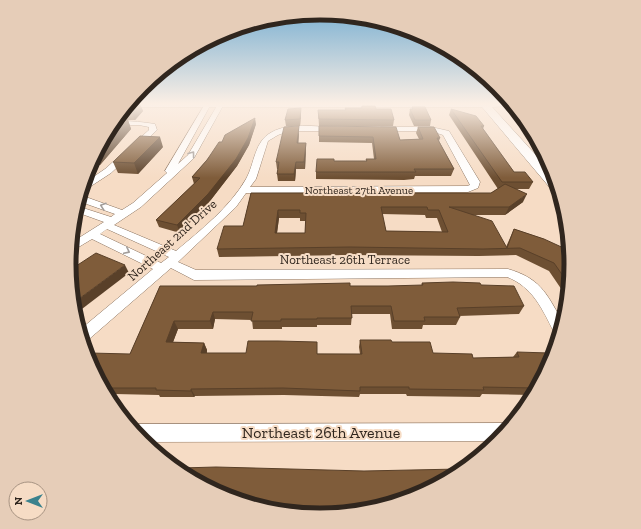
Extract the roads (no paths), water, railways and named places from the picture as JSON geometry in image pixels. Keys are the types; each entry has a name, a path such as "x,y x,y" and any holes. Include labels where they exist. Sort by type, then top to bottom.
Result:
{"street":[{"path":"90,182 108,171 152,129"},
{"path":"164,181 194,129"},
{"path":"77,244 137,205 191,156 207,129"},
{"name":"Northeast 2nd Drive","path":"86,334 170,263 232,205 251,179 265,140 275,133 289,129 344,129"},
{"name":"Northeast 27th Avenue","path":"243,190 468,190 475,186 475,182 446,133 440,130 375,129"},
{"path":"506,129 549,178"},
{"path":"520,129 533,144"},
{"path":"84,200 124,214"},
{"path":"82,211 109,223 170,263"},
{"path":"92,234 170,263"},
{"name":"Northeast 26th Terrace","path":"170,263 194,275 508,273 523,278 535,286 557,325"},
{"name":"Northeast 26th Avenue","path":"144,433 498,432"}]}
